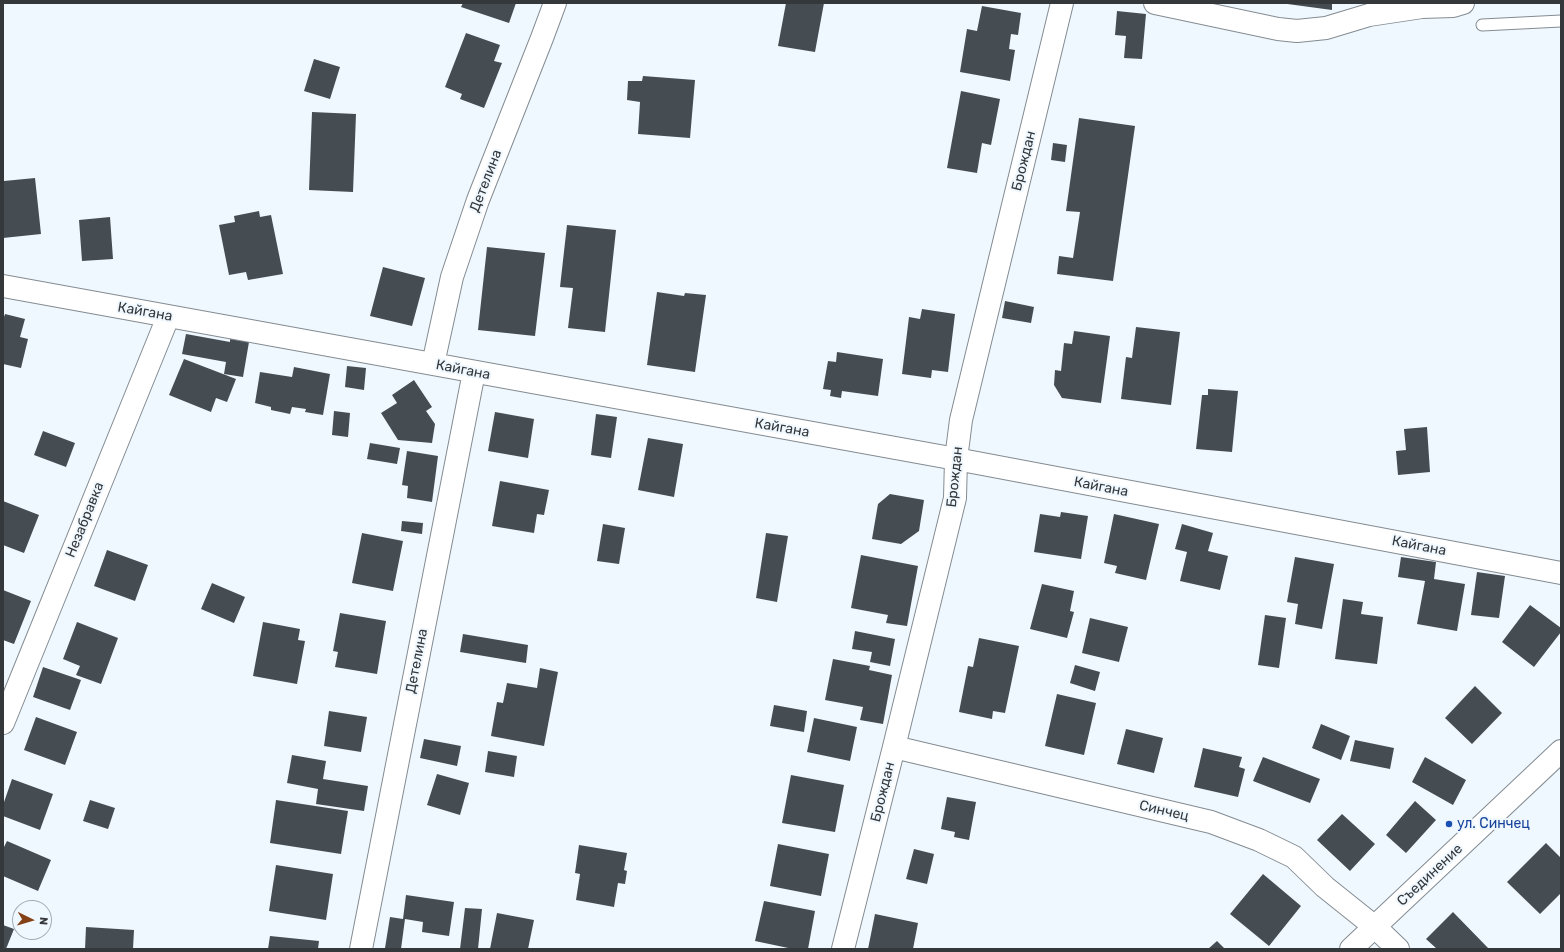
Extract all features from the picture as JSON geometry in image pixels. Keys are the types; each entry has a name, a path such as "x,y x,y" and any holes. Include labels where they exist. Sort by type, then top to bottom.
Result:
{"street":[{"name":"Детелина","path":"433,364 452,276 475,207 555,3"},
{"name":"Брождан","path":"843,949 955,498 956,460 961,420 1062,3"},
{"path":"1155,3 1278,29 1297,31 1326,28 1369,16 1422,7 1453,6 1463,3"},
{"name":"Кайгана","path":"3,286 956,460 1561,573"},
{"name":"Незабравка","path":"3,723 168,317"},
{"name":"Детелина","path":"361,949 474,372"},
{"name":"Синчец","path":"894,748 1211,822 1259,840 1294,857 1325,887 1375,927 1398,949"},
{"name":"Съединение","path":"1351,949 1561,751"}],"lane":[{"path":"1482,25 1561,21"}],"building":[{"path":"463,3 516,3 509,23 461,7"},
{"path":"786,3 824,3 815,52 778,46"},
{"path":"1280,3 1332,3 1332,10"},
{"path":"982,6 1021,13 1018,35 1011,34 1009,49 1015,50 1010,81 960,72 967,29 977,31"},
{"path":"1117,11 1146,14 1142,59 1124,58 1126,36 1115,35"},
{"path":"466,33 500,45 494,61 502,63 484,108 460,99 462,94 445,87"},
{"path":"314,59 340,67 330,99 304,91"},
{"path":"643,76 695,80 690,138 638,134 640,102 627,100 628,81 642,81"},
{"path":"961,91 1000,99 991,145 982,143 977,173 947,168"},
{"path":"312,112 356,114 353,192 309,190"},
{"path":"1079,118 1135,126 1113,281 1057,274 1059,256 1073,258 1080,212 1066,211"},
{"path":"1053,143 1067,145 1065,162 1051,160"},
{"path":"35,178 41,234 3,238 4,181"},
{"path":"259,211 260,217 271,215 283,274 248,280 246,272 229,275 219,225 235,222 234,216"},
{"path":"110,217 113,259 82,261 79,220"},
{"path":"567,225 616,230 605,332 568,328 573,288 560,287"},
{"path":"487,247 545,253 535,336 478,330"},
{"path":"383,267 425,278 412,326 370,316"},
{"path":"657,292 684,296 685,293 706,295 695,372 647,365"},
{"path":"1005,301 1034,307 1031,323 1002,318"},
{"path":"922,309 955,314 948,372 932,370 931,378 902,374 909,317 920,319"},
{"path":"5,314 25,319 20,337 28,339 21,368 3,364 3,320"},
{"path":"1136,327 1180,332 1171,405 1121,399 1126,357 1132,358"},
{"path":"1074,331 1110,336 1101,403 1062,398 1054,385 1055,370 1061,371 1064,343 1072,344"},
{"path":"186,334 230,342 230,339 249,342 243,377 224,374 226,362 182,354"},
{"path":"837,352 883,359 878,396 842,391 841,398 830,396 831,390 823,389 828,361 836,362"},
{"path":"184,359 236,379 227,402 216,398 211,412 169,395"},
{"path":"347,366 366,368 364,390 345,387"},
{"path":"294,367 330,374 323,415 305,412 306,409 292,407 290,414 271,410 271,407 255,403 260,372 292,377"},
{"path":"414,380 432,407 426,411 435,424 432,443 398,440 381,413 397,403 392,395"},
{"path":"1208,389 1238,391 1232,452 1196,449 1202,395 1208,395"},
{"path":"334,411 350,413 348,437 332,435"},
{"path":"495,412 534,419 528,458 488,451"},
{"path":"596,414 617,417 611,458 591,455"},
{"path":"1427,427 1430,472 1398,475 1396,451 1406,450 1404,429"},
{"path":"43,431 75,443 66,467 34,455"},
{"path":"648,438 683,444 674,497 638,490"},
{"path":"370,443 400,448 397,464 367,459"},
{"path":"407,451 438,456 432,502 407,498 408,486 402,485"},
{"path":"500,481 549,490 544,515 537,514 534,533 492,526"},
{"path":"890,494 924,500 919,531 901,544 872,539 878,504"},
{"path":"3,501 39,515 24,553 3,545"},
{"path":"1061,512 1088,516 1081,559 1034,552 1040,514 1060,517"},
{"path":"1114,514 1159,524 1146,580 1115,573 1117,566 1104,563"},
{"path":"402,521 423,523 422,534 401,531"},
{"path":"603,524 625,528 619,564 597,561"},
{"path":"1182,524 1213,533 1208,551 1228,556 1220,590 1180,581 1187,552 1175,549"},
{"path":"362,533 403,541 393,591 352,583"},
{"path":"766,533 788,536 777,602 756,598"},
{"path":"107,550 148,565 135,601 94,586"},
{"path":"861,555 918,566 907,626 886,623 888,615 851,608"},
{"path":"1295,557 1334,564 1322,629 1295,624 1298,604 1287,602"},
{"path":"1401,557 1436,562 1434,579 1465,584 1457,631 1417,624 1425,581 1398,577"},
{"path":"1477,572 1505,576 1499,618 1471,615"},
{"path":"212,583 245,597 234,623 201,609"},
{"path":"1042,584 1074,591 1070,611 1074,612 1067,638 1030,629"},
{"path":"3,590 31,601 14,644 3,640"},
{"path":"1343,599 1363,602 1361,614 1383,617 1377,664 1335,659"},
{"path":"1530,605 1561,628 1561,632 1534,667 1502,642"},
{"path":"340,613 386,621 377,674 335,667 338,652 333,651"},
{"path":"1265,615 1286,618 1279,668 1258,665"},
{"path":"1090,618 1128,627 1119,662 1082,653"},
{"path":"77,622 118,638 101,684 76,675 80,666 63,659"},
{"path":"263,622 300,629 298,640 305,641 297,684 253,676"},
{"path":"855,631 895,639 890,666 870,662 872,652 852,649"},
{"path":"463,634 528,645 526,663 460,652"},
{"path":"979,638 1019,646 1005,713 993,711 992,719 959,712 968,666 973,667"},
{"path":"833,659 870,666 869,670 892,675 883,724 860,720 863,707 825,700"},
{"path":"1075,665 1100,672 1095,691 1070,683"},
{"path":"43,667 81,680 70,710 33,697"},
{"path":"540,668 558,672 544,746 491,736 497,702 503,703 507,683 537,688"},
{"path":"1475,686 1502,713 1472,744 1445,718"},
{"path":"1057,694 1096,703 1084,755 1045,746"},
{"path":"774,705 807,711 804,732 770,726"},
{"path":"329,711 367,717 361,752 324,746"},
{"path":"36,717 77,732 65,765 24,750"},
{"path":"814,718 857,727 850,761 807,752"},
{"path":"1321,724 1350,736 1341,760 1312,748"},
{"path":"1126,729 1163,738 1154,773 1117,764"},
{"path":"424,739 461,746 457,766 420,758"},
{"path":"1355,740 1394,748 1390,769 1350,761"},
{"path":"1203,748 1242,757 1239,767 1245,769 1238,797 1194,787"},
{"path":"488,751 517,756 514,777 485,772"},
{"path":"292,755 326,761 323,779 368,786 364,811 316,804 318,789 287,783"},
{"path":"1263,757 1320,779 1310,803 1253,781"},
{"path":"1425,757 1466,780 1453,805 1412,782"},
{"path":"437,774 469,783 460,815 427,805"},
{"path":"791,775 844,785 835,832 782,823"},
{"path":"12,779 53,794 40,830 3,816 3,805"},
{"path":"947,797 976,802 969,840 954,837 955,832 941,829"},
{"path":"90,800 115,808 108,829 83,821"},
{"path":"276,800 348,811 341,854 270,843"},
{"path":"1415,801 1436,820 1406,853 1386,835"},
{"path":"1342,814 1375,844 1350,871 1317,840"},
{"path":"7,841 51,860 38,891 3,876 3,849"},
{"path":"1546,843 1561,858 1561,893 1540,914 1507,882"},
{"path":"778,844 829,854 821,896 770,886"},
{"path":"579,845 627,853 624,870 627,871 625,884 618,883 614,907 576,900 580,874 575,873"},
{"path":"914,849 934,854 927,884 906,879"},
{"path":"276,865 333,874 326,920 269,911"},
{"path":"1263,874 1301,906 1269,946 1230,914"},
{"path":"406,895 454,902 449,936 422,932 423,922 405,919 401,949 385,948 390,917 403,919"},
{"path":"764,901 815,911 808,949 793,949 755,941"},
{"path":"465,908 482,909 478,949 460,949"},
{"path":"1453,912 1489,949 1437,949 1426,939"},
{"path":"497,913 534,920 528,949 490,949"},
{"path":"875,914 918,923 913,949 868,949"},
{"path":"3,925 12,928 12,934 6,949 3,949"},
{"path":"86,927 134,930 133,949 85,949"},
{"path":"270,936 319,941 318,949 268,949"},
{"path":"1217,941 1225,949 1208,949"}],"place":[{"name":"ул. Синчец","path":"1449,824"}]}
